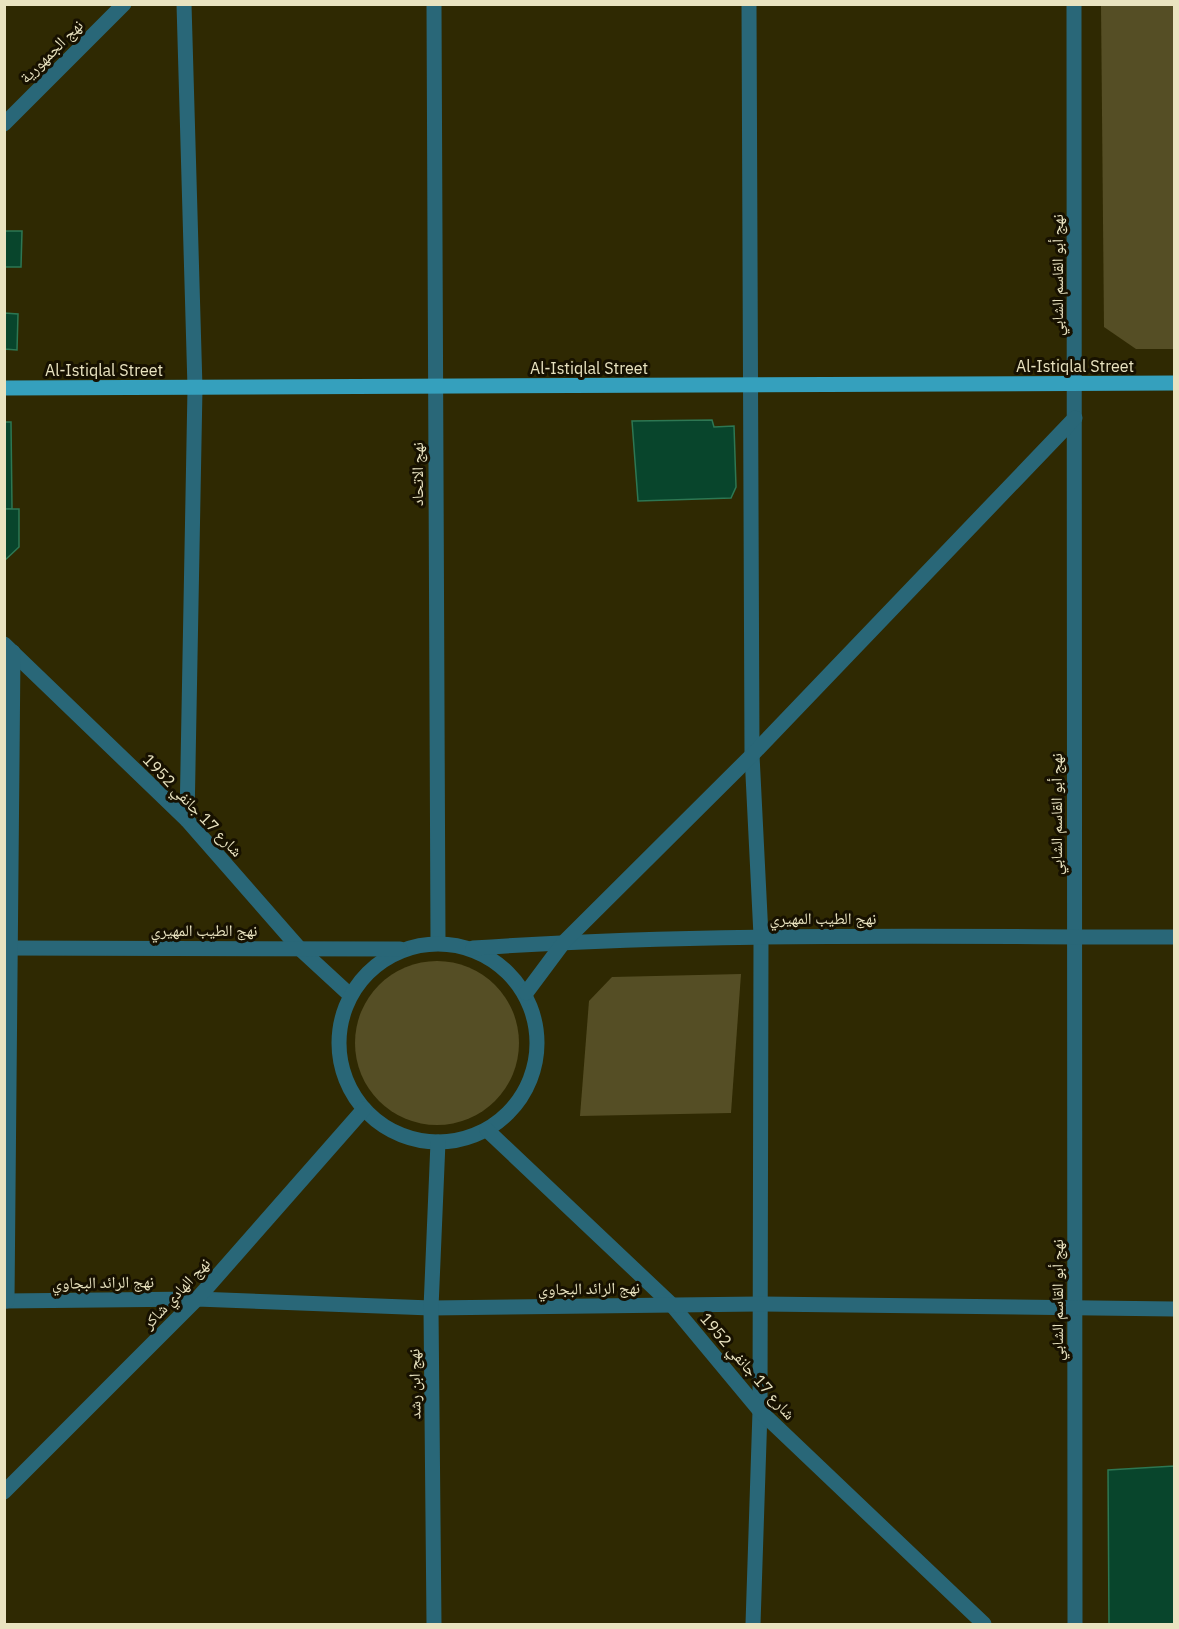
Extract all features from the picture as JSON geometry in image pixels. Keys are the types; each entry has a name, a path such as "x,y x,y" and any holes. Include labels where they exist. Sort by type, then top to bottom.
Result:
{"main road":[{"name":"Al-Istiqlal Street","path":"4,388 1174,383"}],"street":[{"name":"نهج الجمهورية","path":"4,124 124,4"},
{"path":"184,4 195,388 187,820"},
{"name":"نهج الاتحاد","path":"434,4 438,942"},
{"path":"749,4 752,755 761,936 760,1411 753,1624"},
{"name":"نهج أبو القاسم الشابي","path":"1074,4 1075,1624"},
{"path":"526,993 564,942 752,755 1075,418"},
{"path":"6,1301 9,648"},
{"name":"شارع 17 جانفي 1952","path":"9,648 187,820 299,948 350,995"},
{"name":"نهج الطيب المهيري","path":"473,948 564,942 761,936 1174,937"},
{"path":"438,942 473,948 504,966 526,993 537,1023 538,1054 530,1085 512,1111 487,1130 463,1139 438,1142 397,1134 364,1110 347,1084 339,1054 340,1023 350,995 364,975 382,960 403,949 438,942"},
{"name":"نهج الطيب المهيري","path":"8,948 403,949"},
{"name":"نهج الهادي شاكر","path":"4,1492 197,1299 364,1110"},
{"name":"شارع 17 جانفي 1952","path":"487,1130 671,1304 760,1411 984,1624"},
{"name":"نهج ابن رشد","path":"434,1624 431,1308 438,1142"},
{"name":"نهج الرائد البجاوي","path":"6,1301 197,1299 431,1308 759,1304 1174,1309"}],"shaded area":[{"path":"1101,5 1174,5 1174,349 1136,349 1104,327"},
{"path":"437,961 453,962 469,967 495,985 513,1011 518,1027 518,1059 513,1075 495,1101 469,1119 453,1124 437,1125 421,1124 405,1119 379,1101 361,1075 356,1059 355,1043 356,1027 361,1011 379,985 405,967 421,962"},
{"path":"741,974 731,1113 580,1116 589,1001 612,977"}],"building":[{"path":"4,231 22,231 21,267 4,267"},
{"path":"4,313 18,314 17,350 4,349"},
{"path":"712,420 714,427 734,426 736,487 731,498 638,501 632,421"},
{"path":"4,422 11,422 12,509 4,509"},
{"path":"4,509 19,509 19,547 4,561"},
{"path":"1174,1466 1174,1624 1109,1624 1108,1470"}]}
